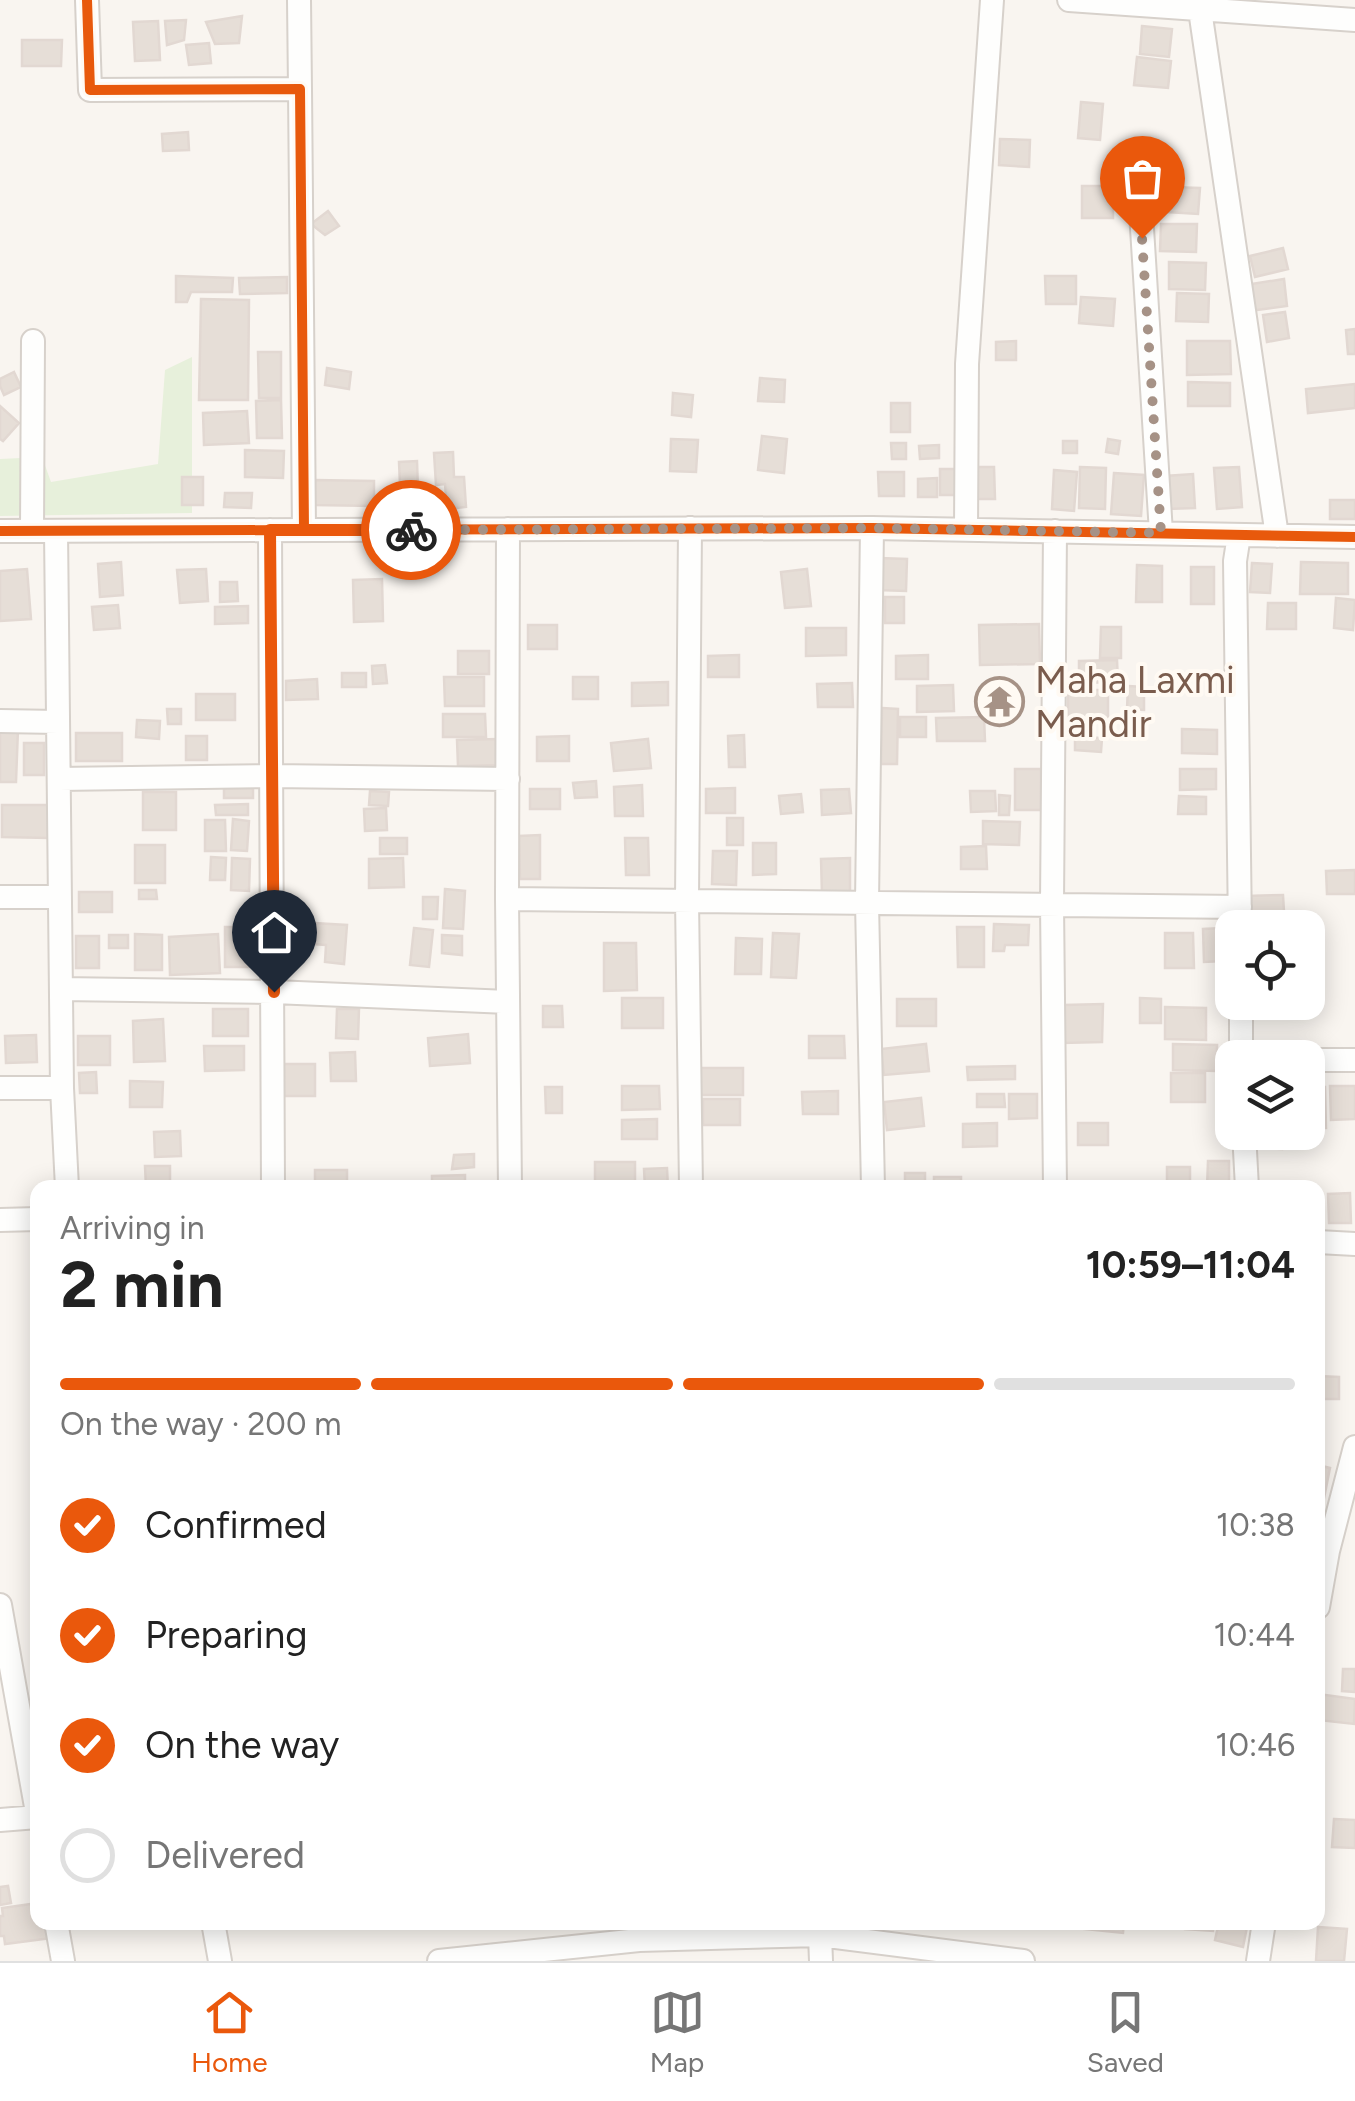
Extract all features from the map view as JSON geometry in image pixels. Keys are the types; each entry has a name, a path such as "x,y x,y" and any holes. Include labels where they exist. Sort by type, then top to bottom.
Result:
{"street":[{"path":"87,0 90,90 300,89"},
{"path":"299,0 304,530"},
{"path":"966,529 967,364 992,0"},
{"path":"1070,0 1355,20"},
{"path":"1200,10 1278,536"},
{"path":"1138,164 1161,533"},
{"path":"32,531 33,342"},
{"path":"690,528 687,900 691,1180"},
{"path":"872,528 867,903 873,1180"},
{"path":"0,531 872,528 1355,537"},
{"path":"508,529 510,1180"},
{"path":"270,530 274,1180"},
{"path":"56,531 62,1088 67,1180"},
{"path":"1055,1180 1052,904 1056,531"},
{"path":"1239,535 1235,561 1240,910"},
{"path":"0,721 58,722"},
{"path":"59,779 508,779"},
{"path":"0,897 60,897"},
{"path":"508,898 1052,904 1215,915"},
{"path":"61,988 508,1002"},
{"path":"1325,1060 1355,1060"},
{"path":"0,1088 62,1088"},
{"path":"1245,1150 1246,1180"},
{"path":"0,1220 30,1219"},
{"path":"1325,1242 1355,1244"},
{"path":"1325,1568 1355,1446"},
{"path":"0,1605 30,1777"},
{"path":"0,1820 30,1818"},
{"path":"57,1930 63,1961"},
{"path":"215,1930 220,1961"},
{"path":"1258,1961 1263,1930"},
{"path":"820,1935 821,1961"},
{"path":"439,1961 820,1935 1023,1961"}],"green space":[{"path":"192,357 192,513 0,516 0,459 42,457 51,482 158,464 165,370"}],"building":[{"path":"242,16 239,43 215,44 206,22"},
{"path":"186,20 184,40 167,45 165,21"},
{"path":"158,21 160,60 135,61 133,22"},
{"path":"1142,26 1172,29 1169,57 1140,54"},
{"path":"22,40 62,40 61,66 22,66"},
{"path":"209,43 211,63 189,65 186,45"},
{"path":"1137,57 1171,61 1168,88 1134,85"},
{"path":"1081,102 1103,104 1100,140 1078,138"},
{"path":"188,132 189,150 163,151 162,134"},
{"path":"1000,139 1030,140 1029,167 999,165"},
{"path":"1082,186 1113,186 1113,218 1082,218"},
{"path":"1168,187 1200,188 1198,214 1167,212"},
{"path":"328,211 339,226 325,235 311,224"},
{"path":"1161,224 1197,224 1196,252 1160,251"},
{"path":"1283,248 1288,269 1255,277 1250,256"},
{"path":"1169,262 1206,263 1205,290 1169,289"},
{"path":"176,276 233,278 232,292 191,292 187,302 176,302"},
{"path":"1045,276 1076,276 1076,304 1046,304"},
{"path":"287,277 287,293 240,294 239,278"},
{"path":"1284,279 1287,306 1249,311 1245,285"},
{"path":"1177,293 1209,294 1208,322 1176,321"},
{"path":"1081,297 1115,299 1113,326 1079,323"},
{"path":"201,299 249,300 248,400 199,400"},
{"path":"1285,312 1289,338 1267,342 1263,315"},
{"path":"1355,329 1355,354 1348,354 1346,330"},
{"path":"1016,341 1016,360 996,360 996,342"},
{"path":"1187,341 1230,341 1231,374 1187,375"},
{"path":"258,352 281,352 281,398 259,398"},
{"path":"327,368 351,372 349,389 325,385"},
{"path":"14,372 21,387 4,395 0,379"},
{"path":"760,378 785,380 784,402 758,401"},
{"path":"1188,382 1230,383 1230,406 1188,406"},
{"path":"1355,384 1355,408 1308,413 1306,389"},
{"path":"673,393 693,395 691,417 672,415"},
{"path":"281,400 282,438 257,438 256,401"},
{"path":"891,403 910,403 910,432 891,432"},
{"path":"0,406 19,423 3,441 0,439"},
{"path":"247,411 249,443 204,445 203,413"},
{"path":"762,436 787,439 784,473 758,470"},
{"path":"671,439 698,440 696,472 670,471"},
{"path":"1108,439 1120,441 1118,454 1106,452"},
{"path":"1063,441 1077,441 1077,453 1063,453"},
{"path":"891,443 906,443 906,459 892,459"},
{"path":"939,445 939,458 920,459 919,446"},
{"path":"245,450 284,451 283,478 245,477"},
{"path":"453,452 454,477 464,477 466,507 447,509 445,484 436,485 434,453"},
{"path":"417,461 418,490 431,490 432,506 401,508 399,462"},
{"path":"975,467 994,467 995,499 976,499"},
{"path":"1080,467 1106,468 1105,509 1079,508"},
{"path":"1239,467 1242,507 1217,509 1214,468"},
{"path":"940,469 959,469 959,495 940,495"},
{"path":"1054,470 1077,472 1074,511 1052,509"},
{"path":"878,472 904,472 904,496 879,496"},
{"path":"1114,473 1144,475 1141,516 1111,514"},
{"path":"1193,474 1195,508 1167,509 1165,476"},
{"path":"182,477 203,477 203,505 182,505"},
{"path":"937,478 937,497 918,497 918,479"},
{"path":"315,480 374,481 374,506 314,505"},
{"path":"225,493 252,493 251,508 224,507"},
{"path":"1330,500 1355,500 1355,519 1330,519"},
{"path":"879,558 907,559 906,591 878,590"},
{"path":"121,562 123,595 100,597 98,564"},
{"path":"1301,562 1348,563 1348,594 1300,594"},
{"path":"1252,563 1272,564 1270,593 1250,592"},
{"path":"1137,565 1162,566 1162,602 1136,602"},
{"path":"1191,567 1214,567 1214,604 1191,604"},
{"path":"27,569 31,619 0,621 0,571"},
{"path":"206,569 208,601 180,603 177,570"},
{"path":"807,569 811,606 785,608 781,572"},
{"path":"382,579 383,621 354,622 353,580"},
{"path":"220,582 237,582 238,601 220,602"},
{"path":"885,597 904,597 904,623 885,623"},
{"path":"1336,598 1355,600 1353,630 1334,628"},
{"path":"1268,603 1296,603 1296,629 1267,629"},
{"path":"118,605 120,628 94,630 92,607"},
{"path":"248,606 248,623 215,624 215,607"},
{"path":"1039,624 1040,664 980,665 979,625"},
{"path":"528,625 557,625 557,649 528,649"},
{"path":"1101,627 1121,627 1121,658 1100,658"},
{"path":"806,628 846,628 846,655 806,656"},
{"path":"458,651 489,651 489,674 458,674"},
{"path":"739,655 739,677 708,677 708,656"},
{"path":"928,655 928,679 896,679 896,656"},
{"path":"1117,660 1118,682 1079,683 1079,661"},
{"path":"385,665 387,683 373,684 372,666"},
{"path":"342,673 366,673 366,687 342,687"},
{"path":"444,677 484,677 484,706 445,706"},
{"path":"573,677 598,677 598,699 573,699"},
{"path":"317,679 318,699 286,700 286,681"},
{"path":"668,682 668,705 632,706 632,683"},
{"path":"852,683 853,707 818,707 817,684"},
{"path":"953,685 954,711 917,712 917,686"},
{"path":"1128,686 1144,687 1144,710 1127,709"},
{"path":"1068,690 1108,690 1108,719 1068,719"},
{"path":"196,694 235,694 235,720 196,720"},
{"path":"882,708 898,709 897,764 881,764"},
{"path":"167,709 181,709 181,724 168,724"},
{"path":"443,714 485,714 486,737 443,737"},
{"path":"900,717 926,717 926,737 900,737"},
{"path":"984,717 985,741 937,741 936,718"},
{"path":"137,720 160,721 159,739 136,737"},
{"path":"0,729 18,729 16,782 0,782"},
{"path":"1182,729 1217,730 1217,754 1182,753"},
{"path":"76,733 122,733 122,761 76,761"},
{"path":"744,735 745,767 729,767 728,736"},
{"path":"186,736 207,736 207,760 186,760"},
{"path":"569,736 569,761 537,761 537,737"},
{"path":"1075,737 1102,738 1101,752 1075,750"},
{"path":"498,739 498,765 458,766 457,740"},
{"path":"648,739 651,768 614,771 611,743"},
{"path":"24,743 44,743 44,775 24,775"},
{"path":"1015,769 1041,769 1041,810 1015,810"},
{"path":"1180,769 1216,769 1216,789 1180,790"},
{"path":"596,781 597,797 575,798 573,783"},
{"path":"642,785 643,816 615,816 614,787"},
{"path":"224,788 253,788 253,798 224,798"},
{"path":"735,788 735,813 706,813 706,789"},
{"path":"530,789 560,789 560,809 530,809"},
{"path":"849,789 851,813 822,815 821,790"},
{"path":"370,791 389,792 388,806 369,805"},
{"path":"970,791 995,791 996,811 971,812"},
{"path":"143,792 176,792 176,830 143,830"},
{"path":"801,794 803,812 781,814 779,796"},
{"path":"999,795 1010,796 1009,815 999,815"},
{"path":"1179,796 1206,797 1206,814 1178,814"},
{"path":"248,804 248,815 216,815 215,805"},
{"path":"2,805 48,805 48,838 2,837"},
{"path":"386,808 387,830 365,831 364,809"},
{"path":"727,818 743,818 743,845 727,845"},
{"path":"233,819 249,821 247,851 231,850"},
{"path":"205,820 225,820 226,851 205,851"},
{"path":"983,821 1020,822 1019,845 983,844"},
{"path":"540,835 540,879 520,879 519,836"},
{"path":"380,838 407,838 407,854 380,854"},
{"path":"625,838 648,838 649,875 626,875"},
{"path":"753,843 776,843 776,874 753,875"},
{"path":"135,845 165,845 165,883 135,883"},
{"path":"986,846 987,869 961,869 961,847"},
{"path":"713,851 737,851 736,885 712,884"},
{"path":"211,857 226,858 225,880 210,880"},
{"path":"232,858 250,859 249,891 231,890"},
{"path":"403,858 404,887 369,888 369,859"},
{"path":"850,858 850,893 822,894 821,859"},
{"path":"1355,870 1355,894 1327,894 1326,871"},
{"path":"445,889 465,891 463,929 443,928"},
{"path":"139,890 156,890 157,899 139,899"},
{"path":"79,892 112,892 112,912 79,912"},
{"path":"1283,895 1284,910 1246,910 1246,896"},
{"path":"423,897 438,897 437,919 423,919"},
{"path":"314,923 347,925 344,964 325,962 326,945 313,944"},
{"path":"994,924 1029,925 1028,945 1005,945 1004,951 993,951"},
{"path":"225,927 251,927 251,967 225,967"},
{"path":"957,927 984,927 984,967 958,967"},
{"path":"414,928 433,930 429,967 410,965"},
{"path":"1215,928 1215,961 1204,962 1203,929"},
{"path":"773,933 799,934 796,978 771,977"},
{"path":"1165,933 1193,933 1194,968 1165,968"},
{"path":"135,934 162,935 162,970 135,970"},
{"path":"218,934 220,973 170,975 169,937"},
{"path":"109,935 128,935 128,948 109,948"},
{"path":"442,935 462,936 462,955 442,953"},
{"path":"76,936 99,936 99,968 76,968"},
{"path":"736,938 762,939 761,974 735,974"},
{"path":"604,943 636,943 637,990 604,991"},
{"path":"622,998 663,998 663,1028 622,1028"},
{"path":"1140,998 1161,999 1161,1023 1140,1023"},
{"path":"897,999 936,999 936,1026 897,1026"},
{"path":"1103,1004 1102,1042 1062,1043 1064,1005"},
{"path":"543,1006 562,1006 563,1027 543,1027"},
{"path":"1165,1007 1206,1008 1206,1040 1165,1039"},
{"path":"213,1009 248,1009 248,1036 213,1036"},
{"path":"337,1009 359,1009 358,1039 336,1038"},
{"path":"163,1019 165,1061 134,1062 133,1021"},
{"path":"468,1034 470,1063 430,1066 428,1038"},
{"path":"36,1035 37,1062 6,1063 5,1036"},
{"path":"78,1036 110,1036 110,1065 78,1065"},
{"path":"809,1036 844,1036 845,1058 809,1058"},
{"path":"926,1044 929,1071 884,1075 881,1049"},
{"path":"1173,1044 1215,1045 1215,1071 1173,1070"},
{"path":"204,1046 244,1046 244,1070 205,1071"},
{"path":"355,1052 356,1081 331,1081 330,1053"},
{"path":"280,1064 315,1064 315,1096 280,1096"},
{"path":"1015,1066 1015,1079 968,1080 967,1067"},
{"path":"700,1068 743,1068 743,1095 700,1095"},
{"path":"96,1072 97,1093 80,1093 79,1073"},
{"path":"1171,1073 1205,1073 1205,1102 1171,1102"},
{"path":"130,1081 163,1082 162,1107 130,1107"},
{"path":"622,1086 659,1086 660,1109 622,1110"},
{"path":"1330,1086 1355,1086 1355,1119 1331,1120"},
{"path":"545,1087 562,1087 562,1113 546,1113"},
{"path":"838,1091 838,1114 803,1114 802,1092"},
{"path":"977,1094 1004,1094 1005,1107 977,1107"},
{"path":"1009,1094 1037,1094 1037,1118 1009,1119"},
{"path":"921,1098 924,1126 887,1130 884,1102"},
{"path":"703,1099 740,1099 740,1125 703,1125"},
{"path":"657,1119 657,1139 622,1139 622,1120"},
{"path":"997,1123 997,1146 963,1147 963,1124"},
{"path":"1078,1123 1108,1123 1108,1145 1078,1145"},
{"path":"180,1131 181,1156 155,1157 154,1132"},
{"path":"474,1154 474,1167 452,1169 454,1155"},
{"path":"1208,1161 1229,1161 1229,1180 1207,1180"},
{"path":"595,1162 635,1162 635,1180 595,1180"},
{"path":"145,1166 170,1166 170,1180 146,1180"},
{"path":"1167,1167 1190,1167 1190,1180 1167,1180"},
{"path":"667,1168 668,1180 645,1180 644,1169"},
{"path":"315,1170 347,1170 347,1180 315,1180"},
{"path":"905,1173 925,1173 925,1180 905,1180"},
{"path":"465,1175 465,1180 432,1180 432,1176"},
{"path":"934,1177 961,1177 961,1180"},
{"path":"1350,1193 1351,1223 1329,1223 1328,1194"},
{"path":"1325,1376 1339,1377 1339,1399 1325,1399"},
{"path":"1325,1467 1330,1468 1325,1493"},
{"path":"1343,1669 1355,1669 1355,1692 1342,1691"},
{"path":"1325,1695 1355,1699 1354,1724 1325,1721"},
{"path":"1334,1819 1355,1820 1355,1848 1332,1847"},
{"path":"8,1886 11,1903 0,1905 0,1887"},
{"path":"30,1904 30,1930 51,1930 52,1938 5,1944 4,1936 0,1936 2,1908"},
{"path":"1347,1929 1344,1961 1316,1961 1318,1930"},
{"path":"1217,1930 1246,1930 1243,1947 1215,1940"}],"cycle path":[{"path":"87,0 90,90 300,89 304,530"},
{"path":"0,531 872,528 1355,537"}],"way so far":[{"path":"411,530 872,528 1161,533 1142,238"}],"place":[{"name":"Maha Laxmi Mandir","path":"1000,702"}],"route":[{"path":"274,992 270,530 411,530"}]}
